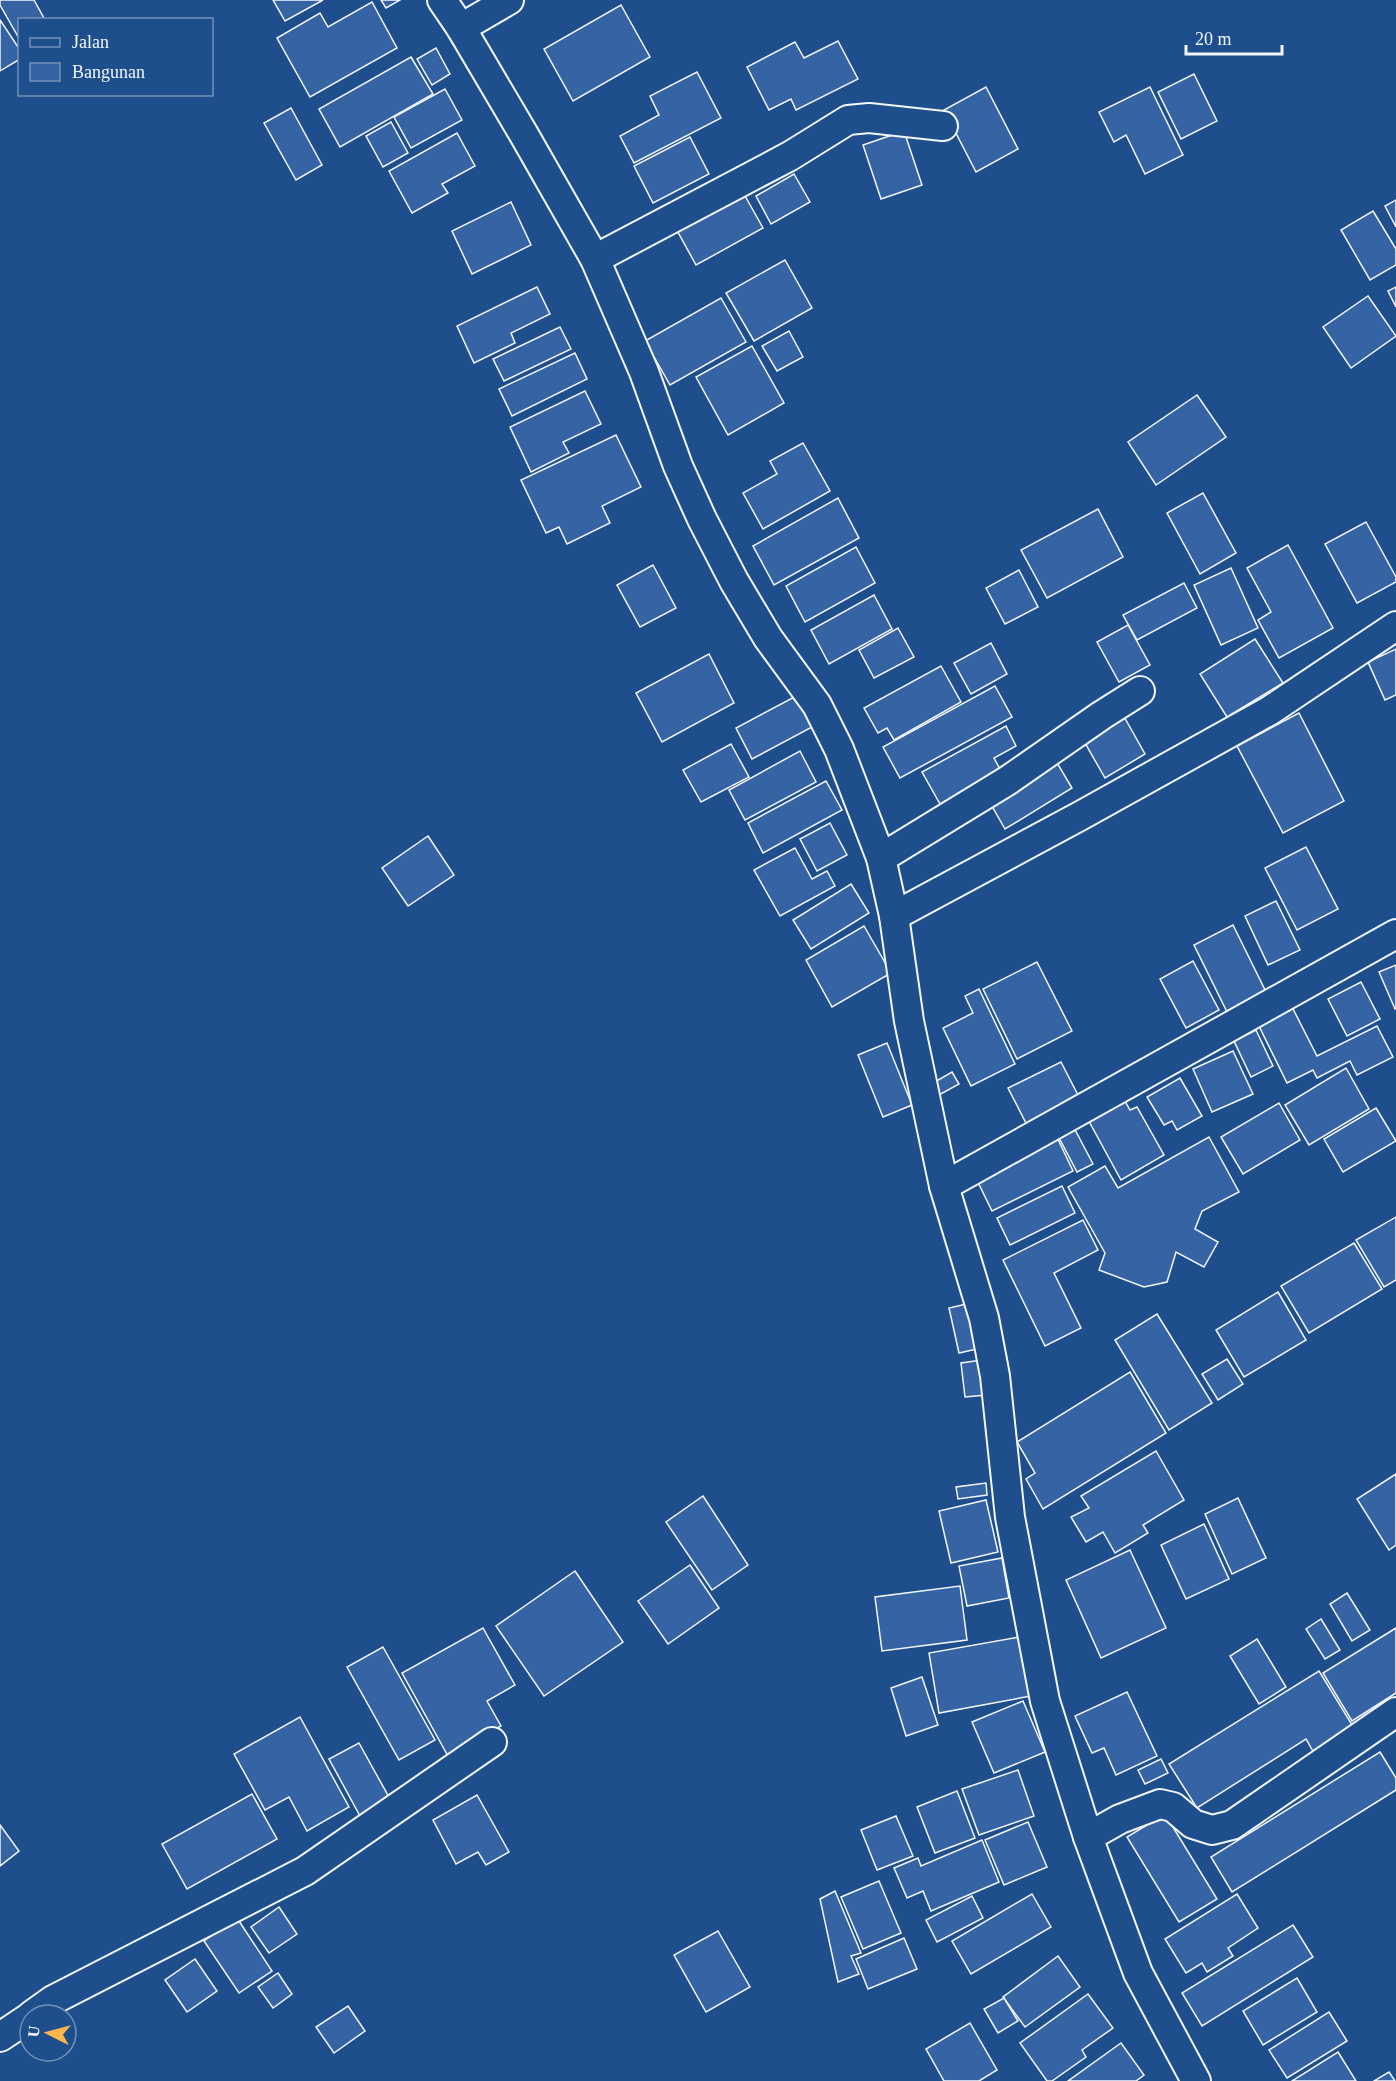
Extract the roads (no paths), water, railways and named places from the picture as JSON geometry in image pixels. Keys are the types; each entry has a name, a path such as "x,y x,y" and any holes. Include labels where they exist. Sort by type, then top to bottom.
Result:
{"street":[{"path":"442,0 461,28 594,259 644,372 678,466 702,519 734,581 768,638 817,705 839,749 881,858 894,916 909,1021 944,1186 984,1318 995,1376 1010,1517 1045,1701 1088,1837 1138,1973 1196,2081"},
{"path":"461,28 509,0"},
{"path":"594,259 790,156 848,120 869,118 943,126"},
{"path":"894,916 1269,711 1396,626"},
{"path":"881,858 1007,781 1140,691"},
{"path":"944,1186 1396,934"},
{"path":"1088,1837 1120,1820 1160,1804 1173,1807 1193,1824 1212,1830 1232,1825 1396,1712"},
{"path":"49,2003 305,1871 492,1742"},
{"path":"0,2037 18,2025"}]}
